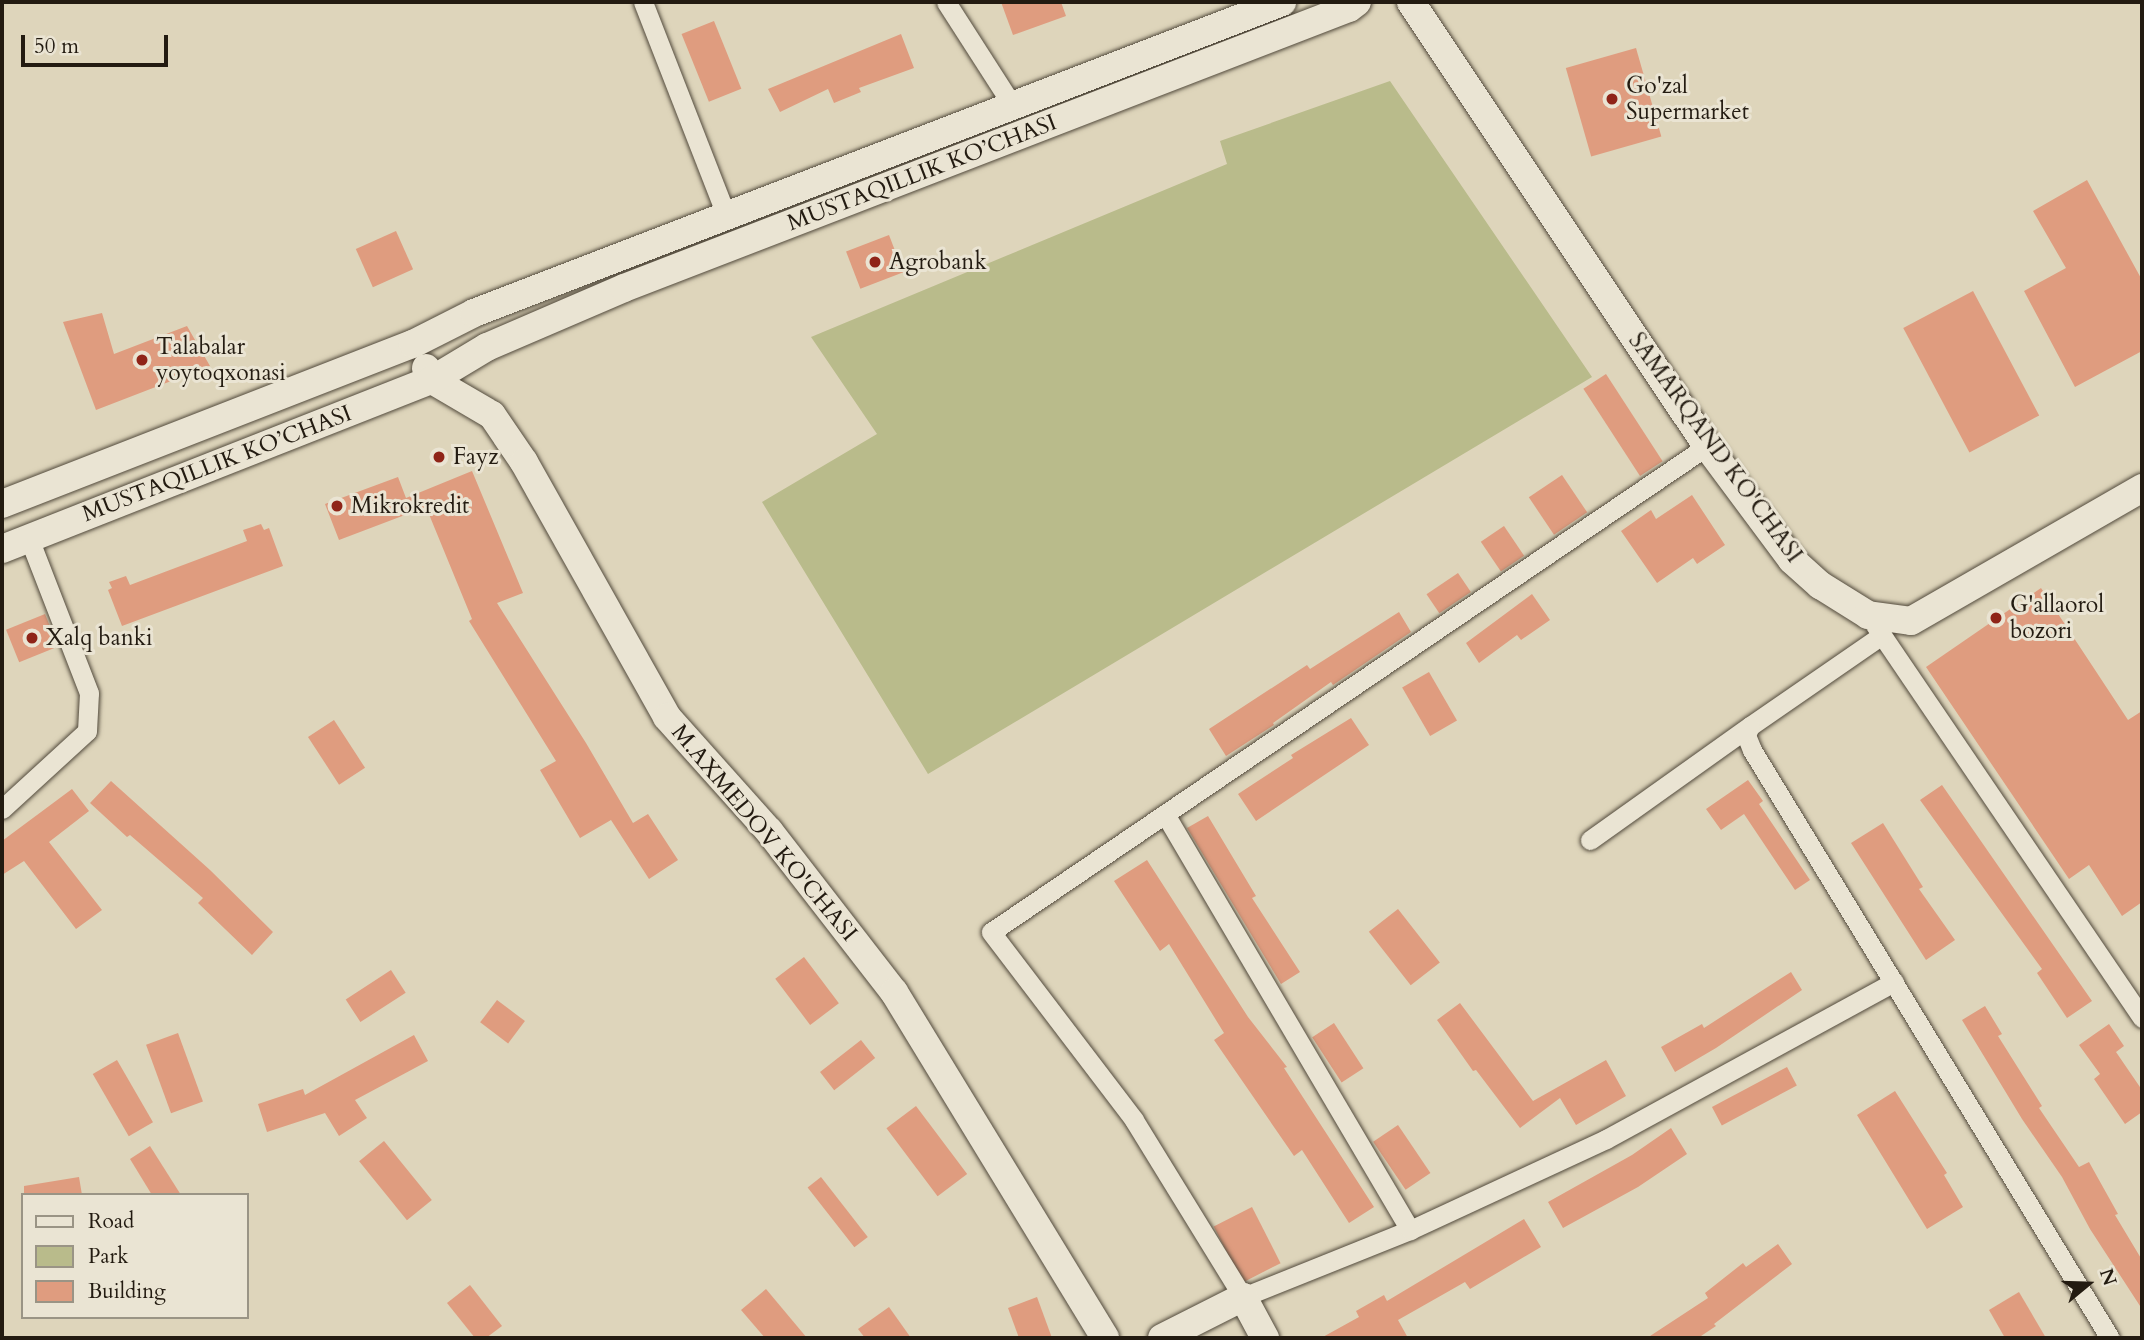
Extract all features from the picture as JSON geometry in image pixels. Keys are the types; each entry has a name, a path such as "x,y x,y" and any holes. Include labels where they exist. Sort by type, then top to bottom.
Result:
{"street":[{"path":"643,2 727,217"},
{"path":"946,2 1012,104"},
{"name":"MUSTAQILLIK KO’CHASI","path":"2,504 414,344 474,313 1282,2"},
{"name":"MUSTAQILLIK KO’CHASI","path":"2,549 432,380 487,347 624,288 1349,8 1357,2"},
{"name":"SAMARQAND KO'CHASI","path":"1411,2 1707,446 1792,560 1820,585 1875,625 1911,621 2142,488"},
{"path":"414,344 432,380"},
{"name":"M.AXMEDOV KO'CHASI","path":"432,380 492,415 524,462 667,716 769,831 894,992 1105,1338"},
{"path":"1265,1338 1235,1300 1134,1120 991,932 1707,446"},
{"path":"2,809 87,731 89,694 29,538"},
{"path":"1590,840 1750,726 1875,625 2139,1007"},
{"path":"1750,726 1746,735 1752,750 2110,1338"},
{"path":"1165,814 1410,1230"},
{"path":"1162,1338 1235,1300 1410,1230 1606,1139 1894,982"}],"green space":[{"path":"1390,81 1592,377 928,774 762,502 877,434 811,337 1227,164 1220,141"}],"building":[{"path":"1001,2 1061,2 1066,16 1013,35"},
{"path":"714,21 741,89 709,102 682,34"},
{"path":"901,34 914,68 859,88 861,92 834,103 828,89 780,112 768,89"},
{"path":"1636,48 1661,136 1591,157 1566,68"},
{"path":"2087,180 2142,280 2142,351 2075,387 2024,291 2066,268 2033,211"},
{"path":"396,231 413,269 373,287 356,249"},
{"name":"Agrobank","path":"889,235 903,272 860,289 846,251"},
{"path":"1973,291 2039,415 1969,453 1903,328"},
{"name":"Talabalar yoytoqxonasi","path":"102,313 114,354 187,326 210,366 96,410 63,322"},
{"path":"1606,374 1663,461 1640,476 1583,389"},
{"path":"472,471 523,593 497,603 633,823 648,814 678,860 649,879 611,820 580,838 540,770 556,761 469,621 472,619 426,507 339,540 325,504 398,477 406,498"},
{"path":"1562,475 1587,512 1554,535 1529,497"},
{"path":"1692,495 1725,545 1697,564 1693,558 1657,583 1621,531 1651,510 1656,519"},
{"path":"261,524 264,530 269,528 283,566 122,626 108,590 112,588 109,582 126,576 130,585 247,541 243,530"},
{"path":"1504,526 1524,556 1501,572 1481,542"},
{"path":"1458,573 1471,592 1439,613 1426,594"},
{"path":"2041,588 2128,720 2142,711 2142,902 2122,916 2089,865 2069,879 1926,667"},
{"path":"1532,594 1550,620 1521,640 1517,635 1479,663 1466,643"},
{"path":"1399,612 1411,632 1333,685 1331,682 1273,723 1274,725 1226,756 1209,729 1307,665 1310,669"},
{"name":"Xalq banki","path":"45,614 58,646 19,662 6,630"},
{"path":"1429,672 1457,720 1430,736 1402,688"},
{"path":"1351,718 1369,745 1256,821 1238,794 1293,758 1291,755"},
{"path":"334,720 365,768 339,785 308,737"},
{"path":"1748,780 1763,801 1759,804 1810,880 1795,890 1744,814 1721,830 1706,809"},
{"path":"111,781 210,870 273,932 252,955 198,903 203,898 130,835 127,837 90,803"},
{"path":"1942,785 2092,1001 2067,1018 2037,973 2042,969 1920,800"},
{"path":"72,789 89,811 49,842 102,910 76,929 24,861 2,875 2,841"},
{"path":"1208,816 1256,896 1252,898 1300,972 1281,984 1187,828"},
{"path":"1883,823 1923,887 1919,889 1955,940 1926,960 1851,843"},
{"path":"1147,860 1248,1017 1287,1067 1284,1068 1374,1207 1349,1223 1302,1150 1294,1156 1214,1040 1224,1033 1169,944 1160,951 1114,881"},
{"path":"1398,909 1440,963 1411,985 1369,932"},
{"path":"804,957 839,1003 810,1025 775,979"},
{"path":"391,970 406,993 360,1022 346,999"},
{"path":"1791,972 1802,990 1675,1072 1661,1047 1702,1024 1704,1028"},
{"path":"497,1000 525,1021 508,1043 480,1022"},
{"path":"1460,1003 1533,1101 1606,1060 1626,1096 1576,1125 1560,1098 1520,1128 1476,1070 1473,1071 1437,1020"},
{"path":"1985,1006 2002,1034 1998,1036 2042,1106 2039,1108 2079,1167 2089,1162 2118,1214 2115,1215 2142,1260 2142,1309 1962,1020"},
{"path":"1334,1023 1363,1068 1342,1082 1312,1037"},
{"path":"2109,1024 2124,1046 2116,1052 2142,1090 2142,1112 2125,1124 2094,1079 2100,1074 2079,1045"},
{"path":"178,1033 203,1102 171,1113 146,1045"},
{"path":"414,1035 428,1061 355,1100 367,1118 339,1136 325,1113 267,1132 258,1104 303,1089 305,1095"},
{"path":"861,1040 875,1058 834,1090 820,1072"},
{"path":"117,1060 153,1122 129,1136 93,1074"},
{"path":"1787,1067 1797,1086 1722,1125 1712,1107"},
{"path":"1895,1091 1947,1173 1944,1175 1963,1207 1927,1229 1857,1115"},
{"path":"916,1106 967,1174 938,1196 886,1128"},
{"path":"1398,1125 1430,1173 1406,1190 1373,1142"},
{"path":"1671,1128 1687,1154 1638,1187 1563,1228 1548,1202 1632,1155"},
{"path":"384,1141 432,1200 407,1220 359,1161"},
{"path":"150,1146 180,1193 151,1193 130,1159"},
{"path":"79,1177 82,1193 24,1193 24,1186"},
{"path":"821,1177 868,1237 854,1247 808,1187"},
{"path":"1252,1207 1281,1263 1242,1283 1214,1227"},
{"path":"1524,1219 1541,1247 1470,1289 1465,1282 1398,1320 1408,1338 1321,1338 1359,1317 1356,1311 1384,1295 1387,1301"},
{"path":"1778,1244 1792,1264 1714,1324 1716,1326 1698,1338 1647,1338 1708,1298 1705,1293 1743,1263 1746,1267"},
{"path":"470,1285 502,1326 486,1338 475,1338 447,1303"},
{"path":"766,1289 807,1338 765,1338 741,1310"},
{"path":"2019,1292 2046,1338 2005,1338 1989,1310"},
{"path":"1037,1297 1052,1338 1019,1338 1008,1308"},
{"path":"889,1307 911,1338 865,1338 858,1329"}],"place":[{"name":"Go'zal Supermarket","path":"1612,99"},
{"name":"Agrobank","path":"875,262"},
{"name":"Talabalar yoytoqxonasi","path":"142,360"},
{"name":"Fayz","path":"439,457"},
{"name":"Mikrokredit","path":"337,506"},
{"name":"G'allaorol bozori","path":"1996,618"},
{"name":"Xalq banki","path":"32,638"}]}
